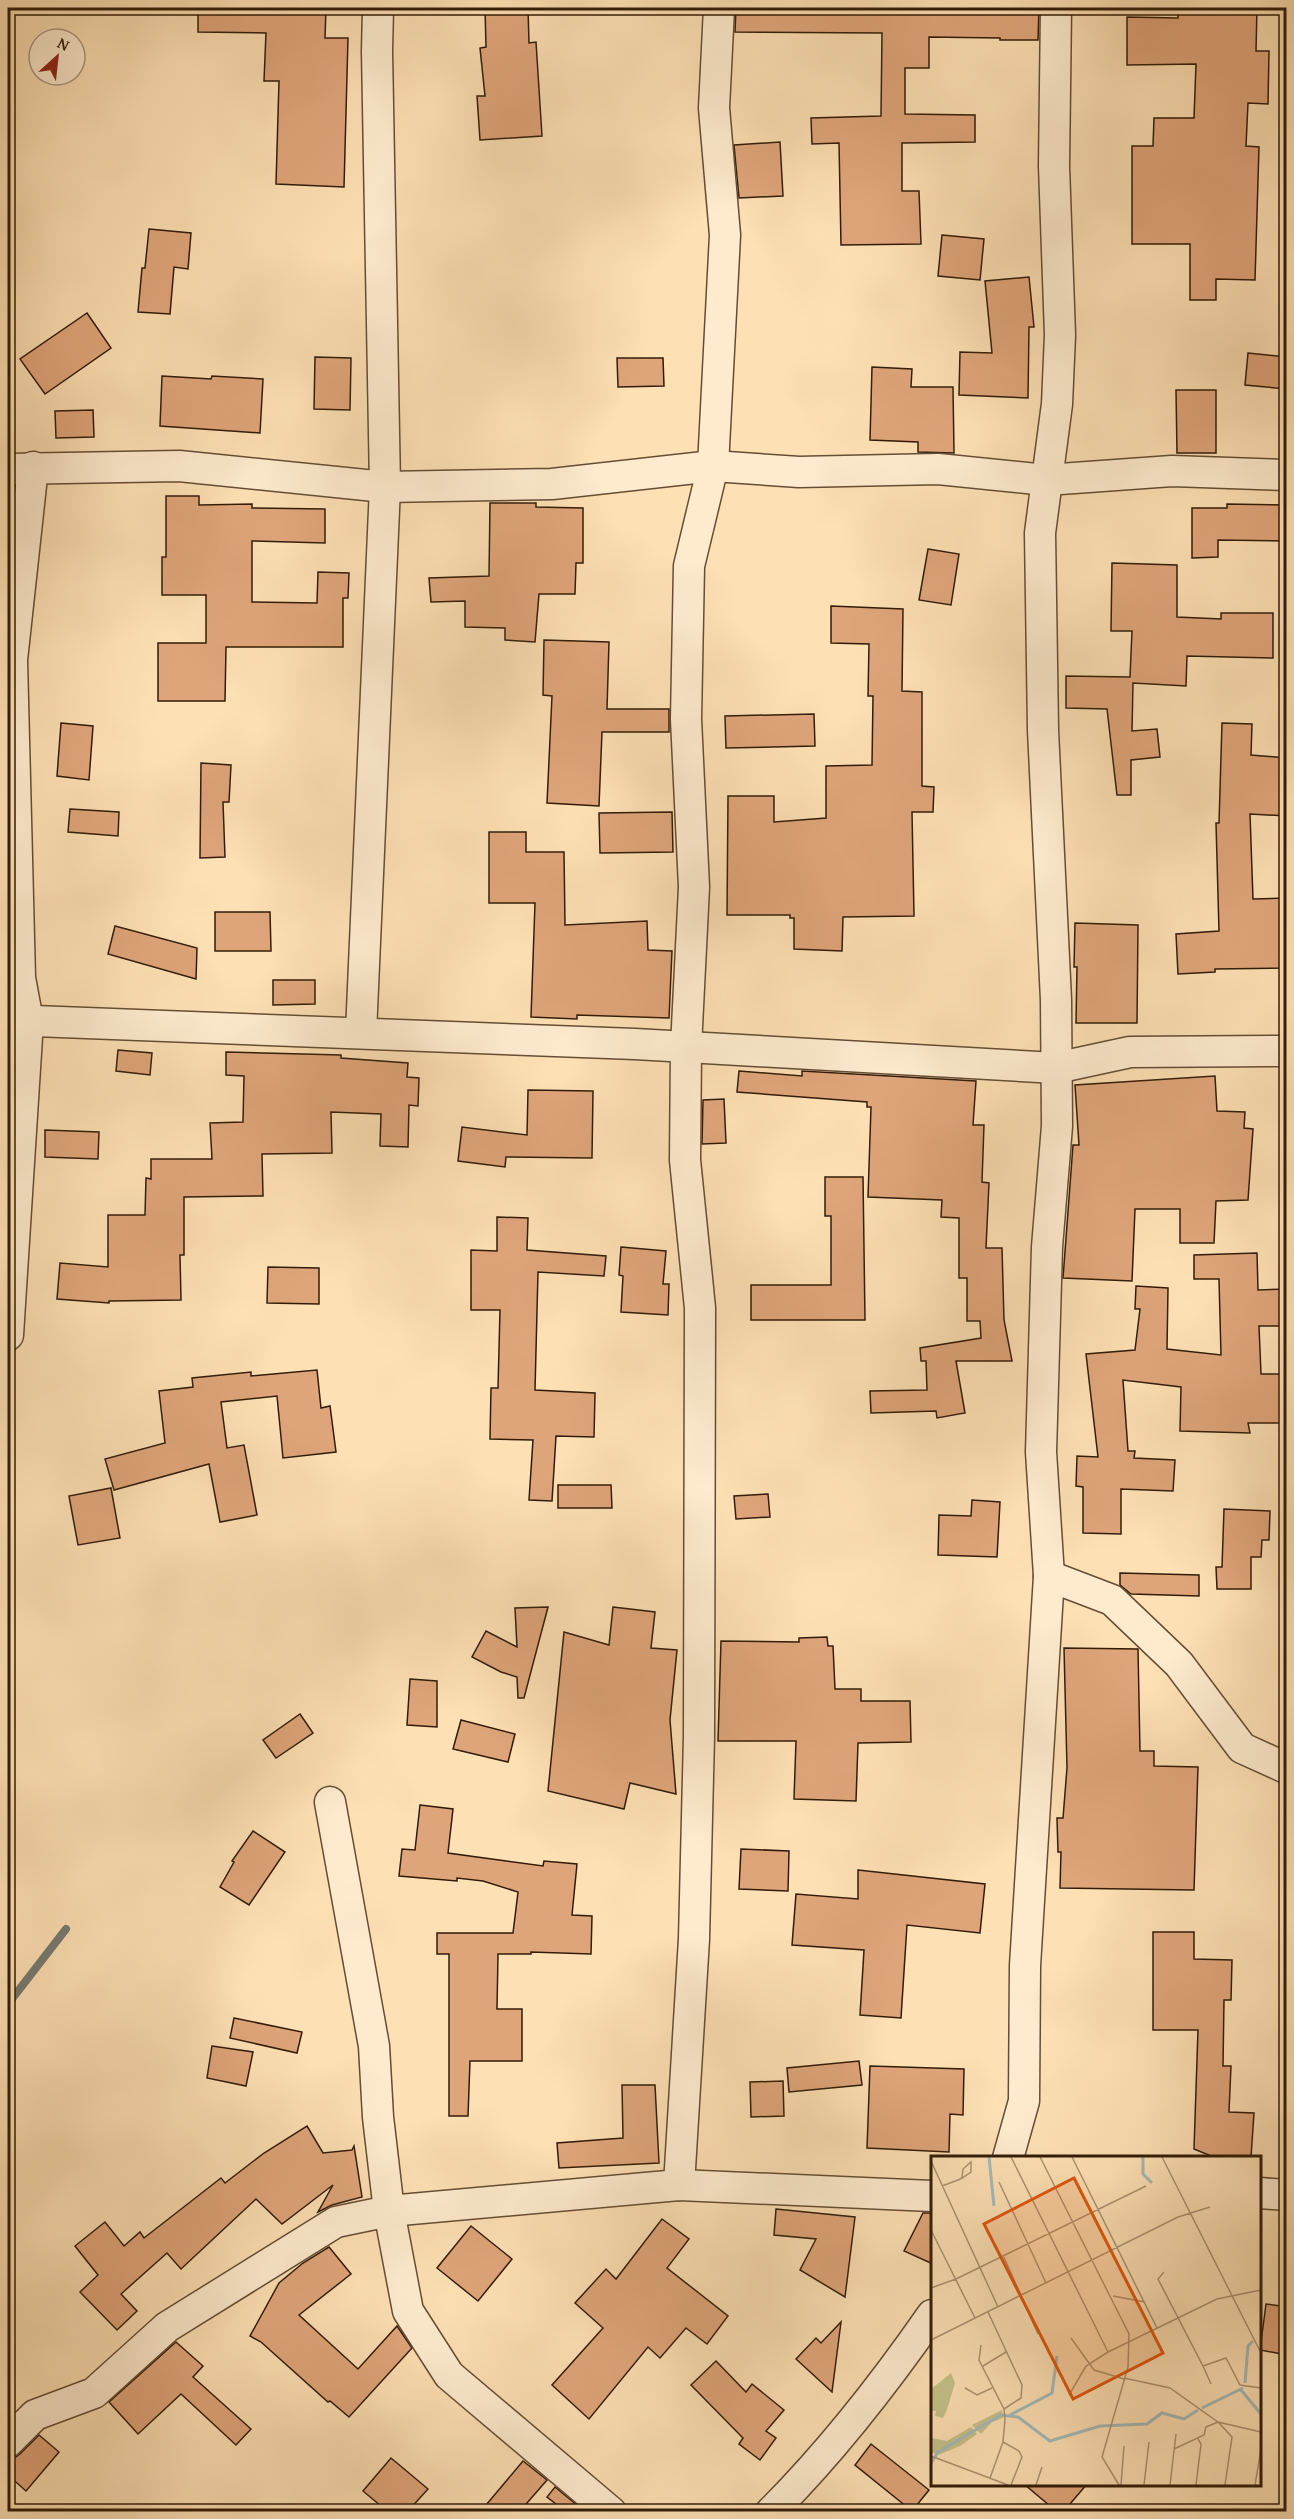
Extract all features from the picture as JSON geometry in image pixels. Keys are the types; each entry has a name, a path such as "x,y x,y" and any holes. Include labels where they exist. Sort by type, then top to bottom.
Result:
{"street":[{"path":"361,1033 385,488 378,8"},
{"path":"679,2185 694,1939 699,1736 700,1308 685,1160 686,1047 694,887 686,719 689,566 713,466 724,236 714,108 719,8"},
{"path":"1008,2156 1024,2101 1025,1966 1048,1576 1041,1452 1047,1247 1057,1126 1052,884 1043,730 1040,533 1057,404 1060,335 1054,166 1056,8"},
{"path":"8,1335 20,978 12,660 20,468 179,466 385,488 552,484 713,466 799,472 938,469 1046,480 1172,471 1287,474"},
{"path":"18,1021 686,1047 1056,1068 1130,1053 1287,1051"},
{"path":"1048,1576 1112,1600 1179,1664 1242,1748 1287,1768"},
{"path":"330,1802 374,2046 378,2116 389,2211 408,2311 449,2375 611,2511"},
{"path":"8,2442 35,2415 94,2393 167,2327 336,2222 389,2211 679,2185 931,2196"},
{"path":"1261,2193 1287,2194"},
{"path":"771,2511 809,2474 931,2318"}],"building":[{"path":"198,8 326,8 325,38 348,38 344,187 276,184 279,81 264,81 266,33 198,32"},
{"path":"485,8 528,8 529,43 536,42 542,136 480,140 477,96 485,96 480,48 486,47"},
{"path":"736,8 871,8 999,12 999,8 1039,8 1038,40 929,37 929,68 905,68 905,114 975,115 975,142 902,143 902,191 919,191 921,244 841,245 839,143 812,144 811,118 881,116 882,33 735,32"},
{"path":"1178,8 1257,8 1256,51 1269,51 1268,104 1248,103 1246,146 1259,147 1255,280 1216,279 1216,300 1190,300 1190,244 1132,244 1132,146 1153,146 1154,118 1194,118 1196,64 1127,65 1127,17 1178,18"},
{"path":"780,142 783,196 739,198 734,145"},
{"path":"149,229 191,233 188,269 174,267 170,314 138,312 142,268 145,268"},
{"path":"942,235 984,239 980,280 938,276"},
{"path":"1029,277 1034,327 1029,327 1028,398 959,395 960,352 992,353 985,281"},
{"path":"87,313 111,348 45,394 20,359"},
{"path":"1248,353 1287,357 1287,389 1245,385"},
{"path":"315,357 351,358 350,410 314,409"},
{"path":"617,358 663,358 664,386 618,387"},
{"path":"872,367 912,369 911,387 953,387 954,453 918,452 918,442 870,440"},
{"path":"162,376 263,379 260,433 160,426"},
{"path":"1176,390 1216,390 1216,453 1177,453"},
{"path":"93,410 94,437 56,438 55,411"},
{"path":"166,496 199,496 199,505 252,504 252,508 325,509 325,543 252,541 252,602 317,603 318,572 349,573 348,598 343,598 343,647 226,647 225,701 158,701 158,643 206,643 206,595 162,595 162,557 166,557"},
{"path":"490,503 536,503 536,507 583,508 583,563 576,563 575,594 539,594 535,642 505,640 505,628 465,627 465,601 431,602 429,578 489,576"},
{"path":"1227,504 1287,505 1287,541 1218,540 1218,557 1192,558 1192,508 1227,508"},
{"path":"928,549 959,554 951,605 919,600"},
{"path":"1112,563 1177,565 1177,617 1221,619 1221,613 1273,613 1273,658 1187,656 1186,686 1133,683 1132,731 1157,729 1160,757 1131,760 1131,795 1117,795 1107,709 1066,708 1066,676 1130,677 1132,631 1111,631"},
{"path":"831,606 903,609 902,691 922,692 922,786 934,787 933,812 912,812 914,916 843,917 842,951 794,949 794,918 790,918 790,915 727,915 728,796 774,796 774,822 826,818 826,766 872,765 873,696 868,696 869,644 831,643"},
{"path":"544,640 609,642 607,709 669,709 669,732 602,732 599,806 547,803 552,696 543,695"},
{"path":"814,714 815,746 726,748 725,716"},
{"path":"61,723 93,726 89,780 57,776"},
{"path":"1222,723 1252,724 1251,755 1287,758 1287,816 1250,814 1253,899 1287,898 1287,968 1215,969 1215,972 1178,974 1176,934 1219,931 1216,823 1219,823"},
{"path":"201,763 231,765 229,802 223,802 225,857 200,858"},
{"path":"70,809 119,812 118,836 68,832"},
{"path":"672,812 673,852 600,853 599,813"},
{"path":"489,832 526,832 526,852 564,852 565,925 647,921 648,950 672,951 669,1018 577,1015 577,1019 531,1017 535,903 489,903"},
{"path":"215,912 270,912 271,951 215,951"},
{"path":"1075,923 1138,925 1137,1023 1076,1023"},
{"path":"115,926 197,948 196,979 108,954"},
{"path":"273,980 315,980 315,1004 273,1005"},
{"path":"118,1050 152,1053 150,1075 116,1071"},
{"path":"226,1052 341,1055 341,1058 408,1063 407,1077 419,1078 418,1106 409,1105 408,1147 380,1146 381,1114 331,1112 332,1153 262,1154 263,1196 184,1197 184,1255 180,1255 181,1300 109,1301 109,1303 57,1299 60,1263 108,1267 108,1215 145,1215 146,1178 151,1179 151,1159 212,1159 210,1123 243,1122 244,1076 226,1075"},
{"path":"739,1071 802,1076 802,1071 976,1081 973,1125 984,1125 982,1182 989,1183 986,1248 1002,1248 1004,1320 1012,1361 956,1361 965,1413 937,1418 936,1411 871,1413 870,1391 927,1390 926,1361 921,1361 920,1348 981,1338 980,1321 967,1321 967,1278 959,1278 959,1218 941,1217 942,1200 868,1197 871,1107 867,1107 867,1102 737,1092"},
{"path":"1215,1076 1217,1111 1245,1112 1244,1128 1253,1129 1248,1200 1216,1201 1214,1243 1180,1243 1180,1209 1135,1209 1132,1281 1063,1278 1073,1145 1079,1145 1075,1085"},
{"path":"528,1090 593,1091 592,1158 506,1157 505,1167 458,1161 462,1127 527,1135"},
{"path":"724,1099 726,1143 702,1144 703,1100"},
{"path":"45,1130 99,1132 98,1159 45,1157"},
{"path":"825,1177 863,1177 865,1320 751,1320 751,1285 831,1285 831,1216 825,1216"},
{"path":"497,1217 528,1218 527,1250 606,1256 604,1276 538,1272 535,1390 595,1393 594,1437 556,1436 552,1501 529,1500 533,1440 490,1439 491,1388 498,1388 500,1310 471,1310 471,1250 497,1251"},
{"path":"621,1247 666,1251 663,1284 669,1284 668,1315 621,1312 623,1276 619,1275"},
{"path":"1257,1253 1258,1290 1287,1289 1287,1326 1259,1326 1261,1374 1287,1374 1287,1423 1248,1423 1250,1433 1180,1431 1181,1387 1123,1380 1128,1451 1135,1451 1134,1458 1175,1460 1173,1491 1121,1489 1121,1534 1083,1533 1083,1487 1076,1486 1077,1456 1098,1457 1086,1354 1135,1350 1140,1309 1135,1309 1136,1286 1168,1288 1167,1349 1221,1355 1219,1279 1194,1279 1194,1255"},
{"path":"268,1267 319,1268 319,1304 267,1303"},
{"path":"317,1370 321,1408 330,1406 336,1452 283,1458 277,1396 221,1402 227,1448 244,1445 257,1515 220,1522 209,1464 114,1490 105,1459 165,1443 159,1391 193,1387 192,1378 251,1372 251,1376"},
{"path":"558,1485 611,1485 612,1508 558,1508"},
{"path":"111,1488 120,1538 78,1545 69,1496"},
{"path":"768,1494 770,1517 736,1519 734,1496"},
{"path":"972,1500 1000,1502 997,1557 938,1555 939,1515 971,1516"},
{"path":"1224,1509 1270,1511 1269,1540 1262,1540 1261,1557 1251,1557 1251,1589 1217,1589 1216,1567 1222,1567"},
{"path":"1120,1573 1199,1575 1199,1596 1131,1594 1120,1585"},
{"path":"548,1607 524,1698 518,1698 517,1677 501,1672 472,1657 486,1631 517,1647 515,1608"},
{"path":"613,1607 655,1612 651,1648 677,1650 670,1720 676,1794 630,1783 624,1809 548,1791 564,1632 609,1645"},
{"path":"827,1637 828,1646 833,1646 835,1689 861,1689 861,1701 910,1701 911,1742 858,1743 856,1801 794,1799 796,1741 718,1741 721,1641 799,1642 799,1638"},
{"path":"1064,1648 1138,1649 1140,1751 1154,1751 1154,1766 1198,1767 1194,1890 1060,1888 1061,1852 1058,1852 1057,1818 1063,1818 1067,1768"},
{"path":"410,1679 437,1681 437,1727 407,1725"},
{"path":"300,1714 313,1733 276,1758 263,1740"},
{"path":"461,1720 515,1734 508,1762 453,1749"},
{"path":"420,1805 453,1809 448,1853 543,1866 544,1861 577,1864 572,1915 592,1916 591,1954 531,1952 531,1954 498,1954 497,2009 522,2009 522,2061 470,2061 468,2116 449,2116 449,1954 437,1954 437,1933 513,1933 518,1892 483,1881 399,1876 402,1849 415,1850"},
{"path":"253,1831 285,1852 249,1905 220,1887 234,1862 232,1861"},
{"path":"741,1849 789,1851 788,1891 739,1889"},
{"path":"858,1870 985,1884 980,1933 907,1925 901,2018 860,2015 864,1950 792,1945 796,1894 858,1899"},
{"path":"1153,1932 1194,1932 1194,1959 1232,1960 1231,2000 1224,2000 1223,2066 1231,2066 1229,2112 1254,2113 1251,2156 1211,2156 1194,2149 1198,2030 1153,2030"},
{"path":"234,2018 302,2032 297,2053 230,2038"},
{"path":"212,2046 253,2052 246,2086 207,2078"},
{"path":"859,2061 862,2085 789,2092 787,2068"},
{"path":"870,2066 964,2069 963,2115 950,2114 949,2152 867,2148"},
{"path":"783,2081 784,2116 751,2117 750,2082"},
{"path":"622,2085 655,2085 659,2163 559,2168 557,2143 623,2138"},
{"path":"307,2126 323,2153 352,2150 354,2146 362,2197 332,2205 318,2212 333,2185 282,2224 256,2199 181,2269 167,2253 121,2294 137,2311 117,2330 80,2292 98,2275 75,2246 105,2222 124,2246 140,2232 144,2238 221,2178 225,2183 264,2153"},
{"path":"776,2209 855,2217 845,2297 800,2270 816,2239 774,2235"},
{"path":"923,2213 931,2213 931,2263 904,2251"},
{"path":"662,2219 689,2239 667,2268 728,2316 707,2344 686,2328 660,2358 648,2347 589,2419 552,2385 603,2328 575,2303 606,2269 616,2279"},
{"path":"471,2226 512,2259 478,2301 437,2268"},
{"path":"329,2247 351,2274 299,2315 358,2369 397,2326 412,2348 349,2417 330,2401 328,2402 261,2342 250,2336 279,2283 303,2263"},
{"path":"1266,2304 1287,2307 1287,2355 1261,2350"},
{"path":"841,2322 832,2392 796,2359 816,2338 821,2343"},
{"path":"176,2342 203,2366 193,2377 251,2429 236,2445 181,2394 138,2434 109,2402"},
{"path":"716,2361 746,2392 752,2384 784,2410 766,2431 776,2438 760,2460 739,2444 743,2438 691,2385"},
{"path":"39,2435 59,2452 26,2491 8,2475 8,2463"},
{"path":"871,2444 929,2490 912,2511 855,2465"},
{"path":"391,2458 428,2489 408,2511 387,2511 363,2491"},
{"path":"523,2461 547,2480 520,2511 481,2511"},
{"path":"1026,2486 1085,2486 1064,2511 1056,2511"},
{"path":"555,2487 584,2511 565,2511 547,2497"}],"waterway":[{"path":"8,2004 66,1929"}]}
